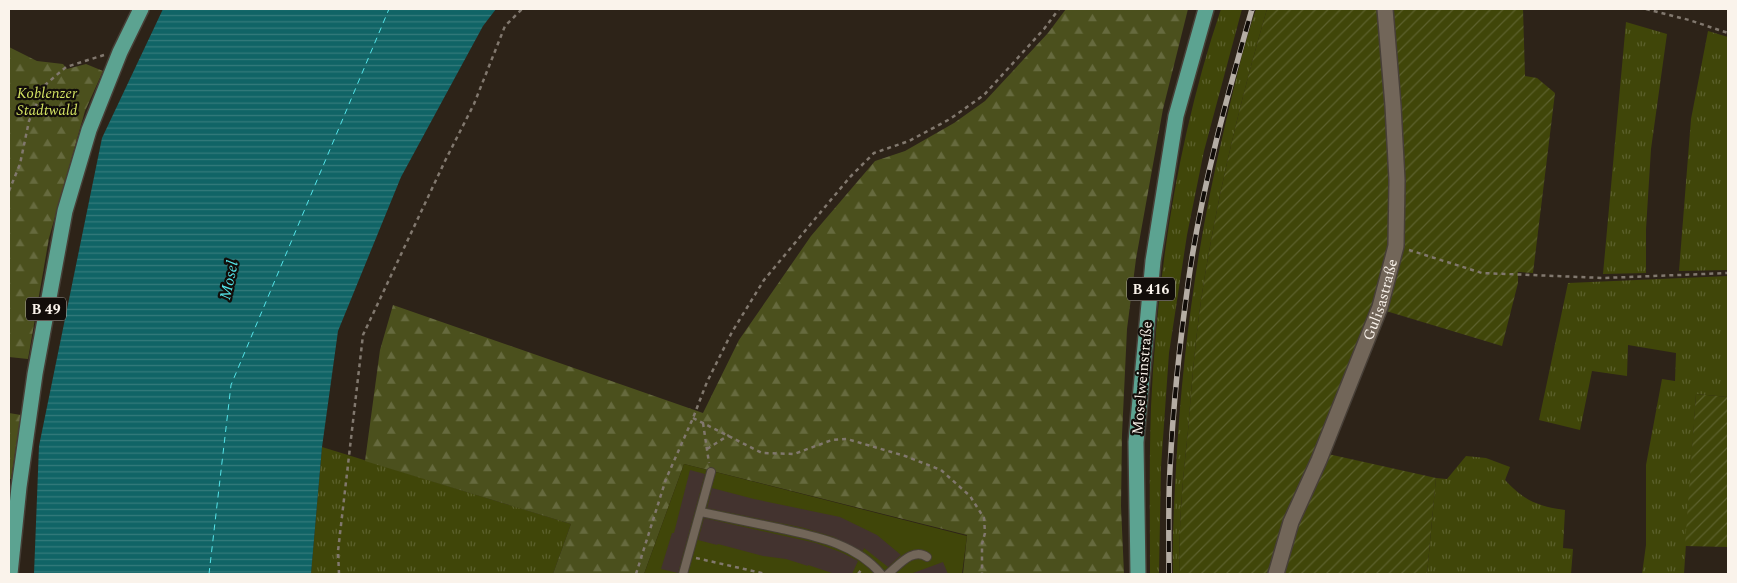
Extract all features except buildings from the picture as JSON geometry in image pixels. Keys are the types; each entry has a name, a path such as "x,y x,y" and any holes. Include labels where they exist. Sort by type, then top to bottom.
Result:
{"main road":[{"name":"B 49","path":"10,574 19,487 35,374 65,212 89,130 120,52 141,9"},
{"name":"Moselweinstraße","path":"1138,574 1136,442 1153,261 1176,116 1206,9"}],"street":[{"name":"Gulisastraße","path":"1276,574 1291,522 1319,460 1380,307 1396,246 1397,180 1385,9"}],"lane":[{"path":"683,574 711,472"},
{"path":"701,512 825,538 851,549 876,567 882,574"},
{"path":"888,574 910,556 922,554 927,557"}],"path":[{"path":"339,574 338,551 363,335 474,104 505,26 522,9"},
{"path":"636,574 666,479 707,382 732,332 764,280 850,177 874,153 909,141 950,119 984,94 1044,29 1059,9"},
{"path":"1646,9 1689,20 1728,33"},
{"path":"9,192 20,164 28,121 45,85 66,67 99,58"},
{"path":"1396,246 1482,273 1604,278 1728,274"},
{"path":"693,418 762,453 794,454 832,440 847,439 905,456 941,470 970,496 984,518 985,533 982,544 982,574"},
{"path":"703,423 711,472"},
{"path":"707,450 729,435"},
{"path":"688,557 766,574"}],"green space":[{"path":"1066,9 1188,9 1163,109 1136,259 1127,329 1121,506 1124,574 963,574 967,535 684,464 644,574 553,574 571,524 365,461 380,350 393,305 703,413 739,340 811,236 875,161 905,151 954,123 985,101 1048,33"},
{"path":"1221,9 1242,9 1204,151 1187,235 1169,353 1161,467 1159,574 1150,574 1151,407 1158,306 1164,256 1172,205 1193,106"},
{"path":"1256,9 1267,9 1231,144 1201,299 1194,356 1180,520 1180,574 1173,574 1173,521 1182,384 1198,258 1214,175 1238,71"},
{"path":"1267,9 1523,9 1525,76 1537,78 1555,93 1533,273 1518,272 1518,283 1502,346 1386,311 1328,454 1436,478 1427,574 1180,574 1180,520 1194,356 1204,281 1231,144"},
{"path":"1626,22 1667,34 1651,149 1646,229 1646,273 1603,274"},
{"path":"1708,31 1728,37 1728,270 1679,271 1691,119"},
{"name":"Koblenzer Stadtwald","path":"9,47 37,61 63,64 67,69 86,64 103,71 85,111 49,238 28,359 9,357"},
{"path":"1728,276 1728,397 1696,394 1684,574 1642,574 1646,545 1646,465 1662,379 1675,381 1676,353 1628,345 1627,376 1592,371 1580,430 1539,420 1568,283"},
{"path":"1696,394 1728,397 1728,547 1685,546"},
{"path":"9,413 21,415 11,479 9,479"},
{"path":"322,447 571,524 553,574 311,574"},
{"path":"1466,456 1486,458 1510,467 1505,480 1525,498 1547,507 1565,510 1563,548 1573,549 1571,574 1427,574 1436,478 1447,479"},
{"path":"684,464 967,536 962,574 644,574"}],"water":[{"name":"Mosel","path":"163,9 496,9 483,26 401,177 338,331 322,447 311,574 34,574 39,446 102,138"}],"ferry route":[{"path":"209,574 231,385 389,9"}],"railway":[{"path":"1169,574 1171,445 1177,373 1189,277 1208,175 1252,9"}]}
